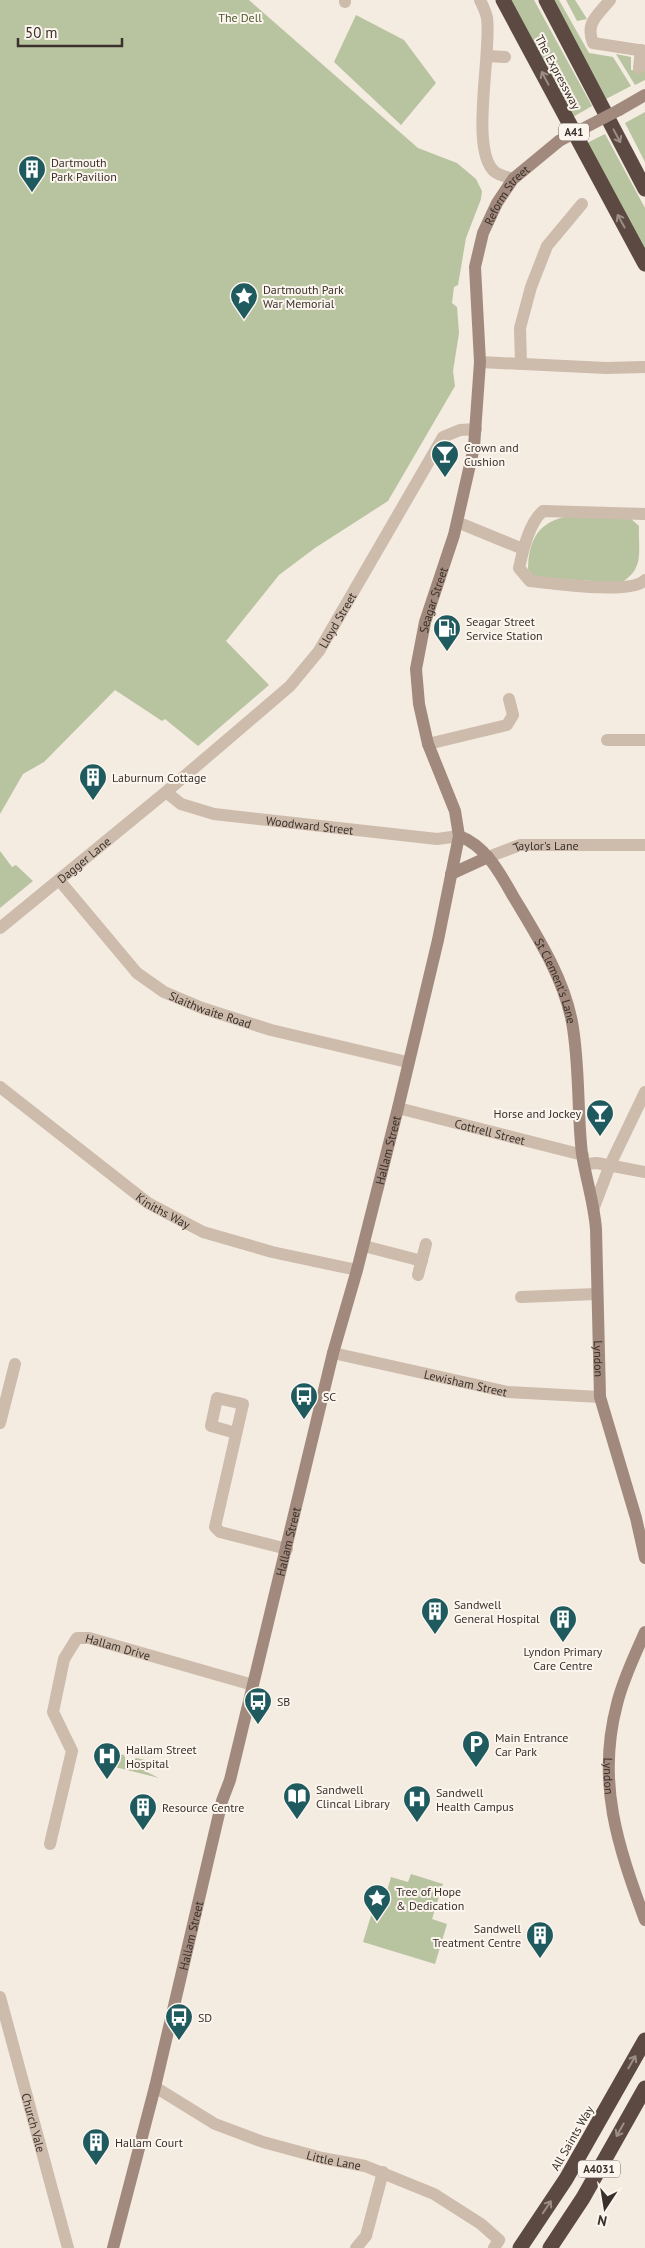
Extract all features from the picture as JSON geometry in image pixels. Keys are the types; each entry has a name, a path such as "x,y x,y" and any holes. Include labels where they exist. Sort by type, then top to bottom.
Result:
{"highway":[{"name":"The Expressway","path":"503,0 645,264"},
{"name":"The Expressway","path":"546,0 645,189"},
{"name":"All Saints Way","path":"520,2248 566,2179 645,2040"},
{"name":"A4031","path":"550,2248 583,2198 645,2090"}],"street":[{"path":"480,0 487,16 487,56 482,127 484,153 494,172 513,179"},
{"path":"610,0 591,23 589,32 593,43 643,51 639,68"},
{"path":"487,56 505,57"},
{"name":"Reform Street","path":"480,362 475,267 483,234 497,203 513,179 559,141 645,95"},
{"path":"521,364 520,328 531,287 547,246 582,204"},
{"path":"480,362 606,368 645,367"},
{"name":"Seagar Street","path":"459,836 455,811 428,744 419,704 417,662 425,622 469,479 476,429 480,362"},
{"name":"Lloyd Street","path":"166,792 290,686 319,651 443,437 460,430 476,429"},
{"path":"645,514 543,511 538,516 523,549 519,568 530,582 611,588 635,585 645,580"},
{"path":"457,522 523,549"},
{"path":"428,744 507,725 513,715 509,699"},
{"path":"607,740 645,740"},
{"name":"Woodward Street","path":"166,792 182,804 214,814 437,839 459,836"},
{"name":"Dagger Lane","path":"0,928 166,792"},
{"name":"St Clement's Lane","path":"459,836 471,840 488,857 546,950 563,992 572,1021 577,1056 583,1159"},
{"name":"Hallam Street","path":"113,2248 155,2087 222,1801 230,1780 333,1353 364,1246 398,1108 407,1062 438,940 459,836"},
{"name":"Taylor's Lane","path":"451,874 520,845 645,845"},
{"name":"Slaithwaite Road","path":"58,880 137,973 164,992 202,1008 271,1030 407,1062"},
{"name":"Kiniths Way","path":"0,1087 148,1203 203,1232 272,1252 357,1270"},
{"path":"594,1207 610,1165 645,1092"},
{"name":"Cottrell Street","path":"398,1108 583,1159 645,1172"},
{"name":"Lyndon","path":"583,1159 594,1207 600,1397 636,1518 645,1558"},
{"path":"418,1275 426,1244"},
{"path":"364,1246 422,1261"},
{"path":"521,1297 596,1294"},
{"name":"Lewisham Street","path":"333,1353 508,1392 600,1397"},
{"path":"0,1423 15,1364"},
{"path":"236,1433 215,1527 220,1532 287,1549"},
{"name":"Lyndon","path":"645,1632 617,1702 609,1748 607,1778 620,1846 645,1920"},
{"name":"Hallam Drive","path":"50,1844 72,1752 53,1712 64,1659 76,1638 89,1638 253,1685"},
{"name":"Church Vale","path":"0,1997 68,2248"},
{"name":"Little Lane","path":"155,2087 215,2124 263,2142 365,2166 434,2194 481,2224 499,2240 494,2248"},
{"path":"356,2248 366,2236 383,2172"}],"green space":[{"name":"The Dell","path":"0,0 249,0 418,148 457,163 476,179 482,191 481,199 466,238 458,285 454,287 452,303 457,307 459,333 453,371 455,386 388,501 315,548 279,575 226,641 269,685 198,746 165,719 162,721 115,690 44,762 23,774 0,814"},
{"path":"510,0 534,0 592,106 573,117"},
{"path":"552,0 559,0 589,53 613,57 631,86 606,99"},
{"path":"566,0 575,0 587,19 577,21"},
{"path":"356,15 404,40 436,83 401,125 334,62"},
{"path":"616,54 631,57 631,70 644,71 645,64 645,80 635,85"},
{"path":"645,112 645,162 625,123"},
{"path":"605,134 645,208 645,251 585,144"},
{"path":"569,516 630,518 639,526 639,559 629,577 621,583 534,577 528,569 530,549 537,534 550,523"},
{"path":"0,851 12,867 16,865 33,881 0,908"},
{"path":"114,1753 124,1755 126,1760 131,1762 136,1758 145,1760 143,1770 159,1778 111,1766"},
{"path":"411,1874 443,1884 432,1919 447,1924 435,1964 363,1942 379,1889 387,1891 391,1877 408,1882"}],"place":[{"name":"Dartmouth Park Pavilion","path":"32,193"},
{"name":"Dartmouth Park War Memorial","path":"244,320"},
{"name":"Crown and Cushion","path":"445,478"},
{"name":"Seagar Street Service Station","path":"447,652"},
{"name":"Laburnum Cottage","path":"93,801"},
{"name":"Horse and Jockey","path":"600,1137"},
{"name":"SC","path":"304,1420"},
{"name":"Sandwell General Hospital","path":"435,1635"},
{"name":"Lyndon Primary Care Centre","path":"563,1643"},
{"name":"SB","path":"258,1725"},
{"name":"Main Entrance Car Park","path":"476,1768"},
{"name":"Hallam Street Hospital","path":"107,1780"},
{"name":"Sandwell Clincal Library","path":"297,1820"},
{"name":"Sandwell Health Campus","path":"417,1823"},
{"name":"Resource Centre","path":"143,1831"},
{"name":"Tree of Hope & Dedication","path":"377,1922"},
{"name":"Sandwell Treatment Centre","path":"540,1959"},
{"name":"SD","path":"179,2041"},
{"name":"Hallam Court","path":"96,2166"}]}
